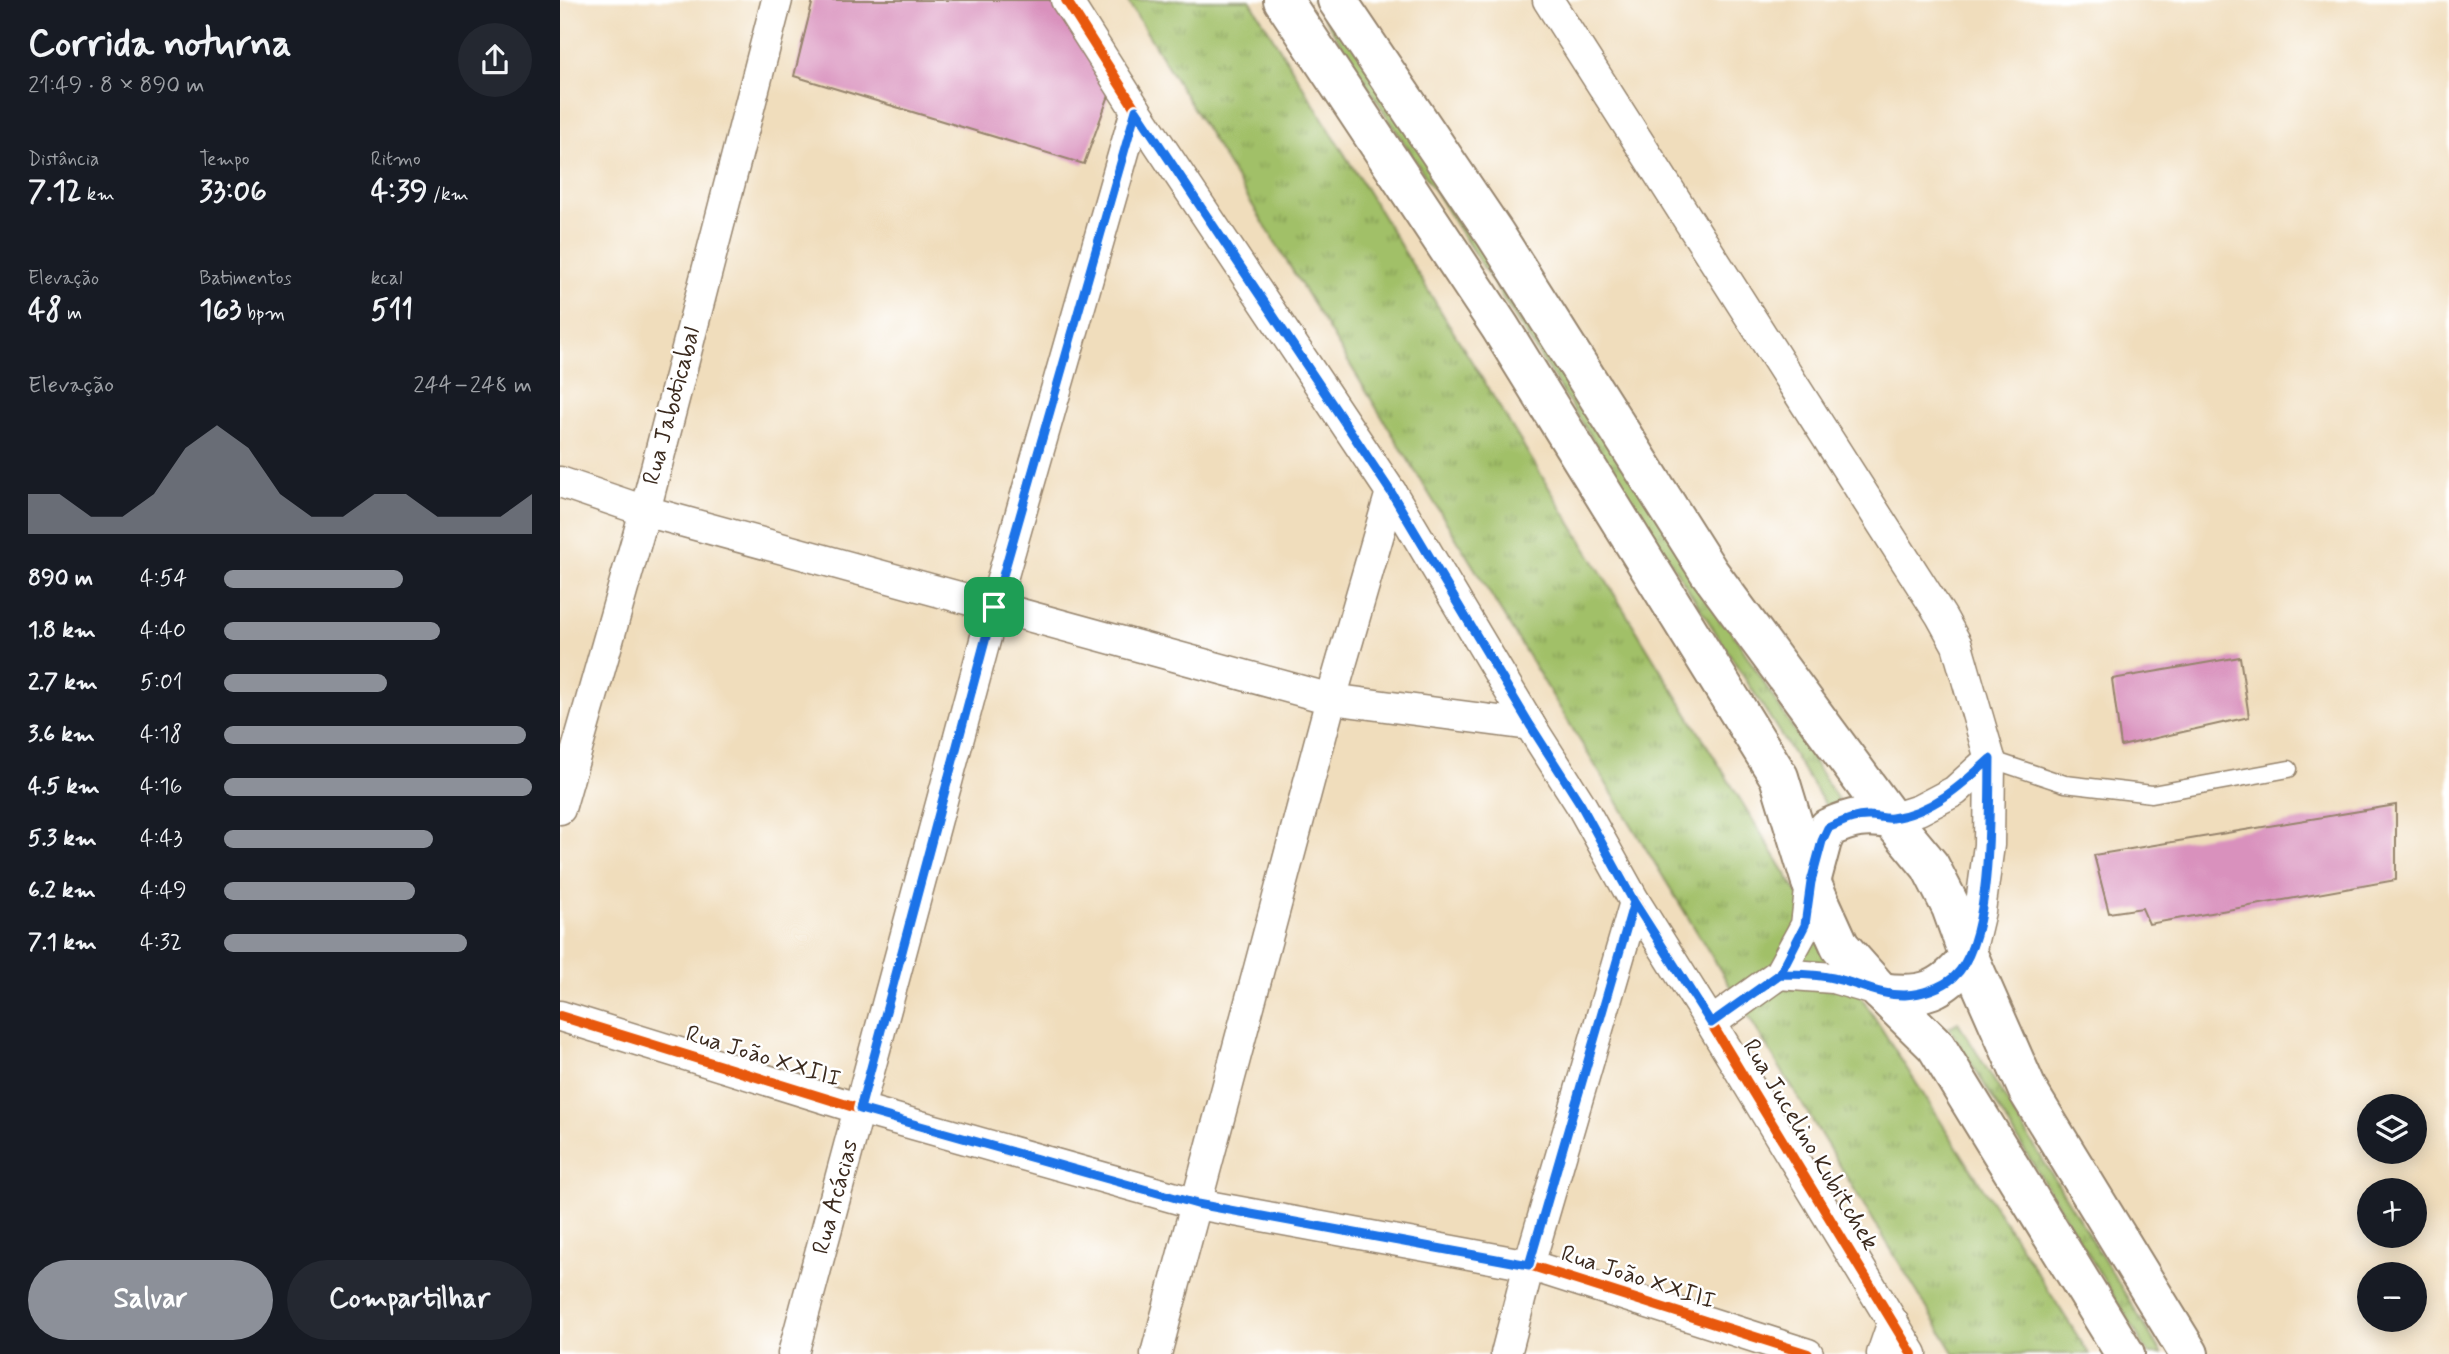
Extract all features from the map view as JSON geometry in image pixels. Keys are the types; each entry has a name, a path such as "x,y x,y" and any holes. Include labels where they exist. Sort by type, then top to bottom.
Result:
{"main road":[{"path":"1283,0 1500,327 1779,776 1811,882 1840,946 1881,992 1936,1046 2125,1354"},
{"path":"1337,0 1495,234 1709,572 1891,819 1930,866 1951,907 1969,957 2028,1091 2189,1354"},
{"path":"1811,882 1828,828 1850,818 1868,816 1891,819"},
{"path":"1881,992 1902,995 1927,992 1954,977 1969,957"}],"street":[{"name":"Rua Jaboticabal","path":"560,810 645,511 777,0"},
{"name":"Rua Jucelino Kubitchek","path":"1066,0 1136,110 1391,492 1581,805 1634,902 1711,1023 1912,1354"},
{"path":"1548,0 1957,645 1990,759 1989,845 1980,911 1969,957"},
{"name":"Rua Acácias","path":"793,1354 994,607 1136,110"},
{"path":"560,482 645,511 1331,699 1530,725"},
{"path":"1156,1354 1331,699 1391,492"},
{"path":"1891,819 1919,810 1955,791 1990,759"},
{"path":"1711,1023 1780,974 1805,925 1811,882"},
{"path":"1506,1354 1529,1265 1634,902"},
{"path":"1780,974 1833,978 1881,992"},
{"name":"Rua João XXIII","path":"560,1016 860,1109 1197,1204 1529,1265 1808,1354"},
{"path":"1882,1354 1893,1322"}],"lane":[{"path":"1990,759 2065,784 2152,794 2289,769"}],"green space":[{"path":"1127,0 1250,0 1860,995 2089,1354 1955,1354"},
{"path":"1313,0 1333,0 1838,800 1828,809"},
{"path":"1958,1022 2162,1354 2149,1354 1949,1027"}],"building":[{"path":"813,0 1061,0 1112,87 1084,164 794,76"},
{"path":"2240,657 2249,717 2121,746 2112,679"},
{"path":"2396,805 2396,880 2149,924 2142,908 2109,913 2094,855"}],"cycle path":[{"path":"1066,0 1136,110 1391,492 1581,805 1635,902 1912,1354"},
{"path":"560,1016 860,1109 1197,1204 1529,1265 1808,1354"}],"route":[{"path":"994,607 860,1109 1197,1204 1529,1265 1634,902 1711,1023 1780,974 1833,978 1881,992 1902,995 1927,992 1954,977 1969,957 1980,911 1989,845 1990,759 1955,791 1919,810 1891,819 1868,816 1850,818 1828,828 1811,882 1805,925 1780,974 1711,1023 1673,963 1634,902 1581,805 1391,492 1136,110 994,607"}]}
